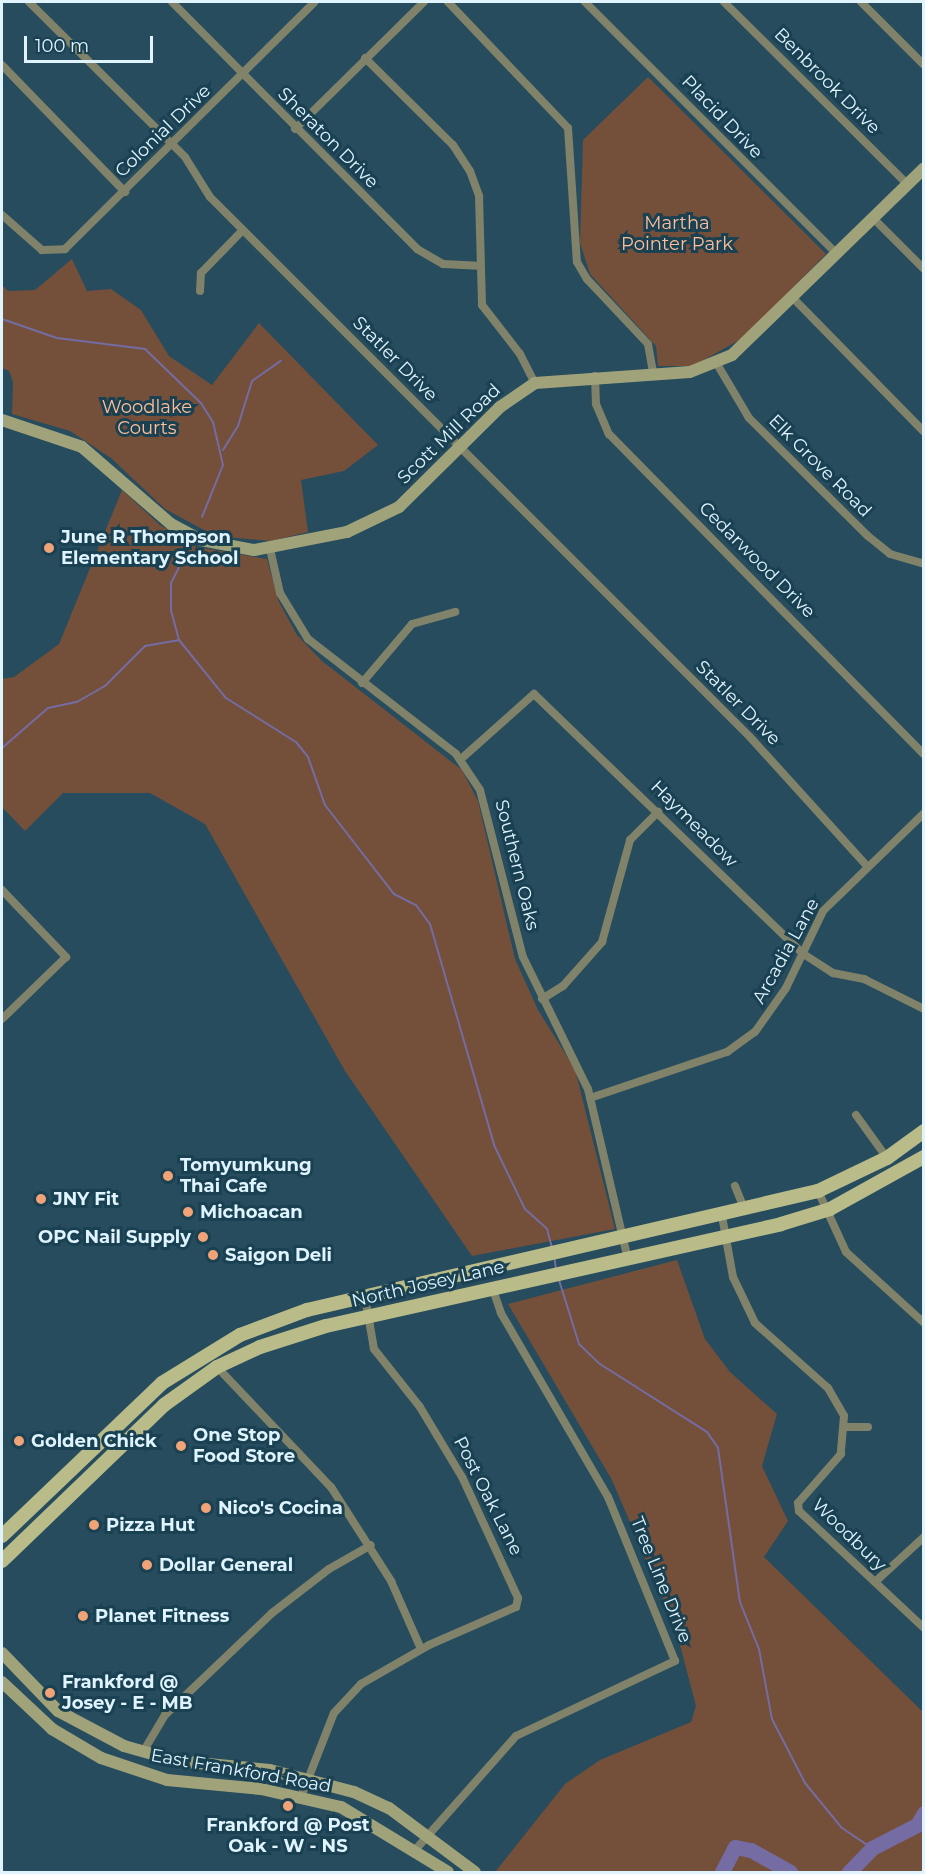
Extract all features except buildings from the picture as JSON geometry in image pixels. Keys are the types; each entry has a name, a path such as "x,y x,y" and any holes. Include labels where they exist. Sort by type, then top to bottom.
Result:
{"main road":[{"name":"North Josey Lane","path":"2,1536 118,1422 162,1383 240,1335 288,1316 538,1256 746,1212 818,1191 887,1158 924,1131"},
{"name":"North Josey Lane","path":"2,1561 134,1433 217,1367 304,1332 492,1287 726,1238 830,1209 923,1159"},
{"path":"118,1422 134,1433"}],"street":[{"name":"Statler Drive","path":"30,2 173,145 243,230 750,737 867,866"},
{"name":"Sheraton Drive","path":"172,2 295,129 426,255 443,264 478,266"},
{"path":"295,129 424,2"},
{"path":"448,2 568,128 577,262 587,279 648,344 653,374"},
{"name":"Placid Drive","path":"585,2 837,254"},
{"name":"Benbrook Drive","path":"724,2 907,184"},
{"path":"861,2 924,65"},
{"name":"Colonial Drive","path":"2,215 25,239 56,254 173,145 311,3"},
{"path":"365,58 463,157 478,196 478,290 488,317 520,354 535,383"},
{"path":"2,65 125,192"},
{"name":"Scott Mill Road","path":"2,420 82,447 187,534 231,547 270,549 346,532 379,519 399,507 500,407 535,383 596,375 690,372 717,364 748,343 924,168"},
{"path":"873,218 924,269"},
{"path":"200,291 201,273 243,230"},
{"path":"793,298 924,432"},
{"name":"Elk Grove Road","path":"717,364 750,418 868,536 890,554 924,564"},
{"name":"Cedarwood Drive","path":"596,375 596,405 609,434 924,754"},
{"name":"Southern Oaks","path":"270,549 280,593 295,625 362,683 460,759 484,801 524,957 590,1098 628,1260"},
{"path":"362,683 412,624 455,612"},
{"name":"Haymeadow","path":"460,759 534,694 802,953 823,968 864,979 924,1009"},
{"path":"542,999 563,986 602,942 630,840 658,812"},
{"name":"Arcadia Lane","path":"590,1098 736,1046 774,1008 824,911 867,866 924,813"},
{"path":"2,890 66,957 2,1019"},
{"path":"856,1116 887,1158"},
{"path":"735,1186 746,1212"},
{"path":"818,1191 830,1209 846,1252 924,1323"},
{"path":"722,1216 733,1277 755,1323 828,1388 846,1427 868,1427"},
{"name":"Tree Line Drive","path":"416,1849 516,1736 675,1661 608,1497 501,1313 492,1287"},
{"name":"Post Oak Lane","path":"301,1797 306,1778 342,1703 378,1672 421,1649 516,1607 518,1598 462,1477 420,1407 374,1348 365,1297"},
{"path":"217,1367 320,1474 371,1545 421,1649"},
{"name":"Woodbury","path":"846,1427 835,1463 797,1507 924,1628"},
{"path":"875,1582 924,1537"},
{"path":"143,1752 165,1715 272,1612 325,1571 371,1545"},
{"name":"East Frankford Road","path":"2,1653 69,1719 143,1752 306,1778 354,1792 427,1834 475,1872"},
{"name":"East Frankford Road","path":"2,1682 58,1733 101,1758 167,1780 301,1797 341,1807 416,1849 448,1872"},
{"path":"58,1733 69,1719"}],"green space":[{"name":"Martha Pointer Park","path":"648,77 826,254 743,338 693,366 658,366 656,346 590,274 580,243 583,140"},
{"name":"Woodlake Courts","path":"72,259 87,291 111,289 141,310 169,356 212,385 259,323 378,445 344,471 301,480 308,532 271,541 215,536 165,509 111,458 70,431 12,414 13,382 9,371 2,368 2,285 8,291 35,290"},
{"path":"122,490 160,525 197,547 267,559 279,602 297,635 322,661 462,770 478,801 515,959 538,1010 575,1069 615,1229 472,1256 345,1071 205,824 150,793 63,793 25,831 2,807 2,679 14,677 59,644"},
{"path":"677,1260 705,1339 730,1372 777,1414 762,1466 788,1521 764,1557 923,1712 923,1872 495,1872 565,1784 600,1760 691,1722 696,1706 676,1630 612,1480 508,1304"}],"waterway":[{"path":"2,319 57,338 145,349 201,403 213,422 223,465 202,517"},
{"path":"223,450 238,426 252,381 281,361"},
{"path":"179,640 171,611 171,583 186,554"},
{"path":"2,748 48,708 77,702 105,686 145,646 179,640 226,698 296,742 308,757 325,805 394,894 416,905 430,924 494,1145 525,1209 547,1229 552,1248"},
{"path":"554,1256 556,1268"},
{"path":"559,1280 579,1344 600,1364 707,1432 718,1448 740,1602 759,1649 772,1719 805,1783 842,1828 872,1848"},
{"path":"849,1872 872,1848 917,1825 924,1813"},
{"path":"722,1872 735,1847 751,1850 790,1872"}],"place":[{"name":"June R Thompson Elementary School","path":"49,548"},
{"name":"Tomyumkung Thai Cafe","path":"168,1176"},
{"name":"JNY Fit","path":"41,1199"},
{"name":"Michoacan","path":"188,1212"},
{"name":"OPC Nail Supply","path":"203,1237"},
{"name":"Saigon Deli","path":"213,1255"},
{"name":"Golden Chick","path":"19,1441"},
{"name":"One Stop Food Store","path":"181,1446"},
{"name":"Nico's Cocina","path":"206,1508"},
{"name":"Pizza Hut","path":"94,1525"},
{"name":"Dollar General","path":"147,1565"},
{"name":"Planet Fitness","path":"83,1616"},
{"name":"Frankford @ Josey - E - MB","path":"50,1693"},
{"name":"Frankford @ Post Oak - W - NS","path":"288,1806"}]}
